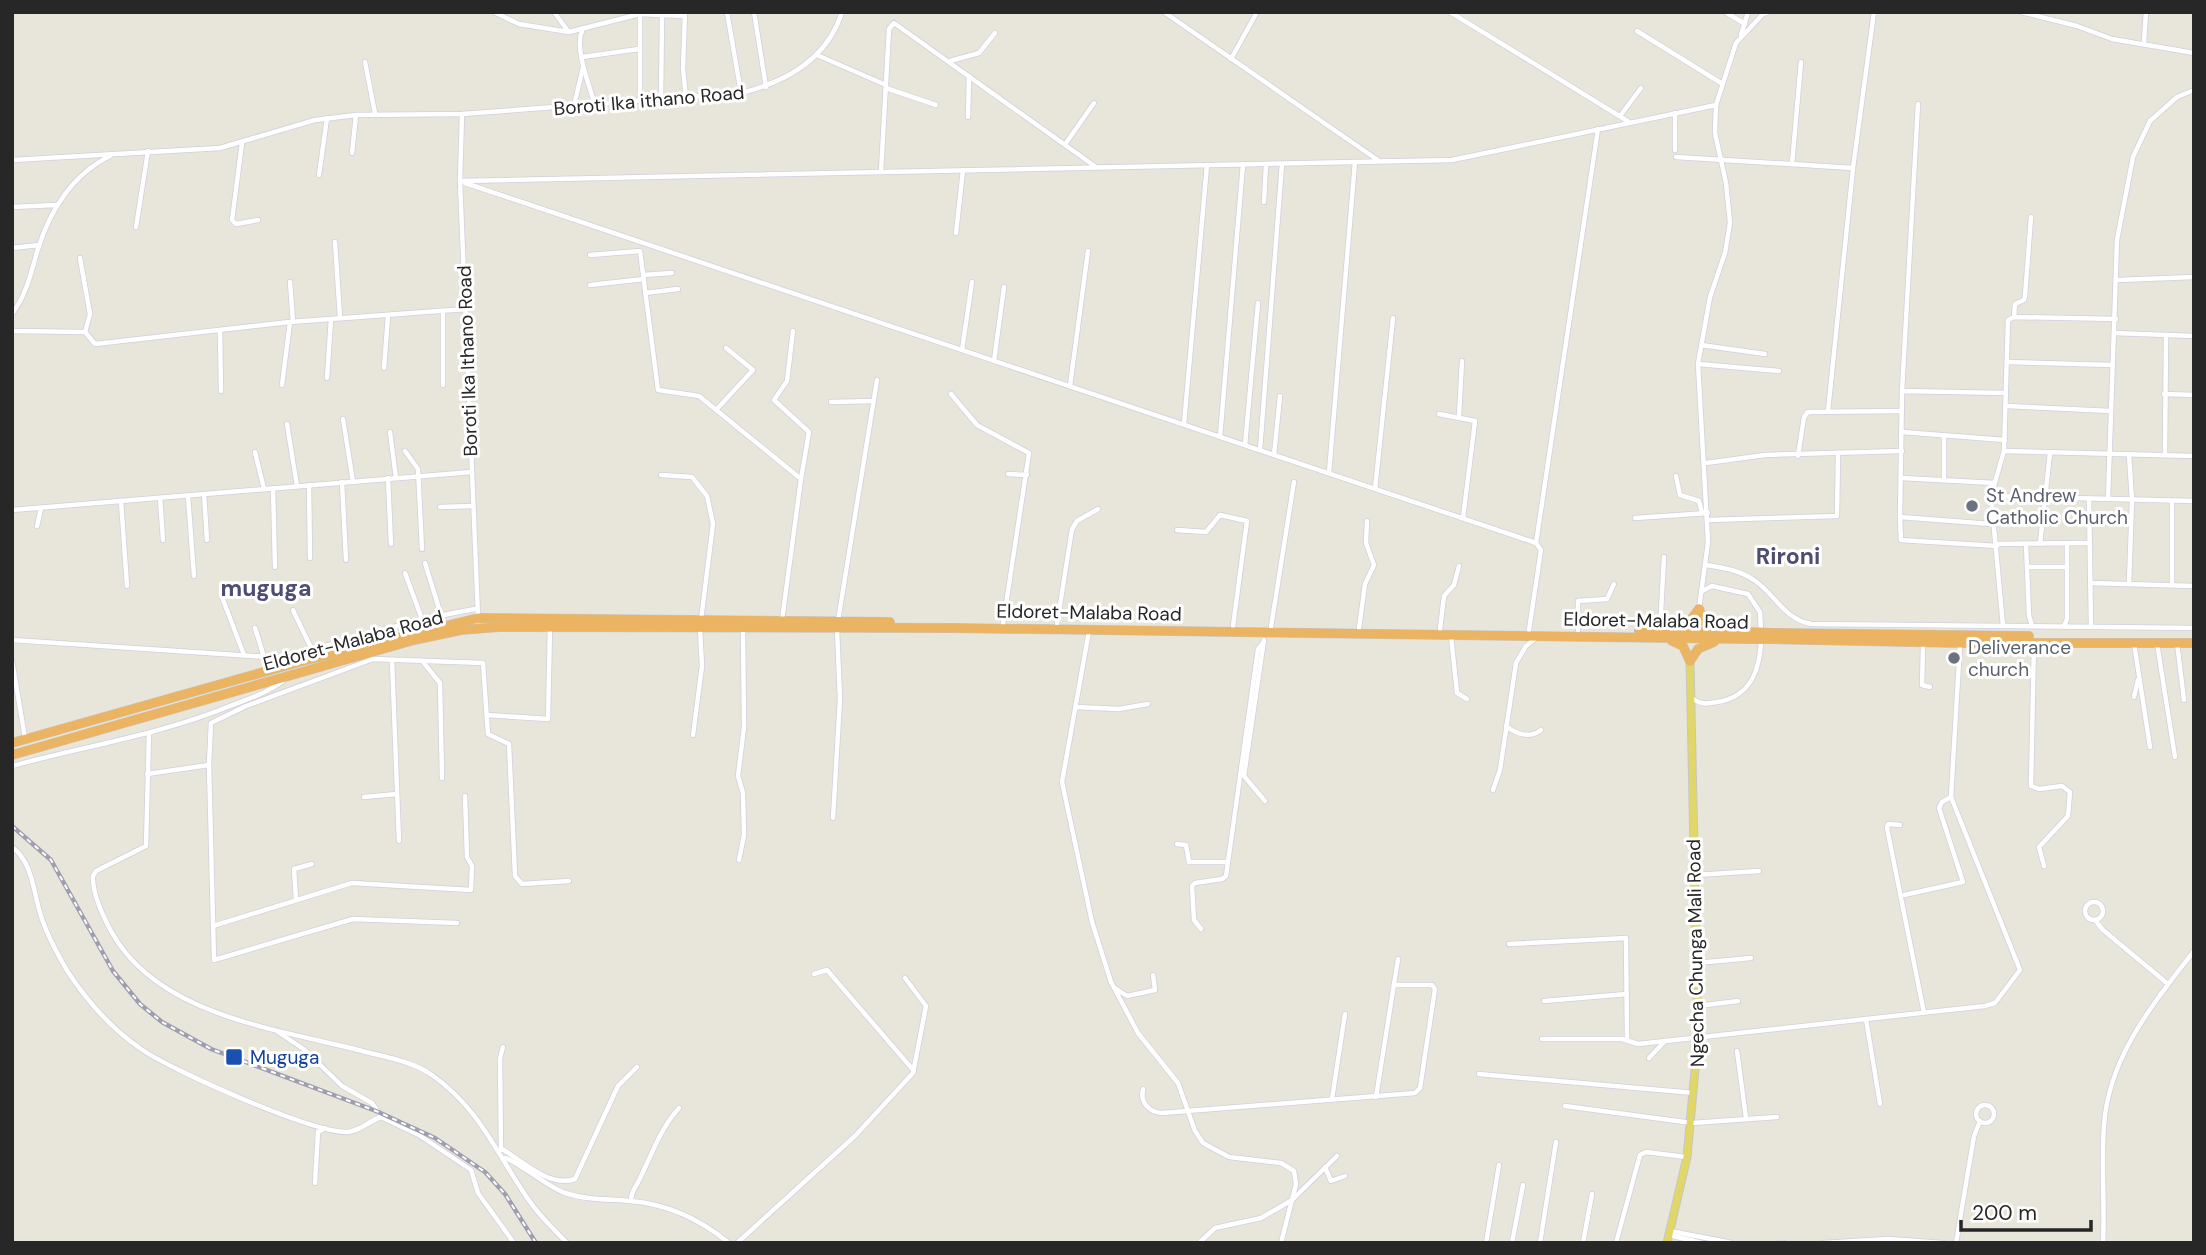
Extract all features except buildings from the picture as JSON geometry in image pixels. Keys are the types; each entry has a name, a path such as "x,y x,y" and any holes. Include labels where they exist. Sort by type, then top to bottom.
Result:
{"highway":[{"path":"1662,631 1685,625 1699,608 1709,626 1733,635"},
{"name":"Eldoret-Malaba Road","path":"12,743 477,614 701,624 743,629 837,625 1057,624 1233,626 1267,634 1359,628 1662,631 1733,635"},
{"name":"Eldoret-Malaba Road","path":"12,755 437,634 550,626 781,621 837,625 1267,634 1651,637 1749,635 1959,645 2034,641 2194,642"},
{"path":"1689,661 1702,645 1733,635"},
{"name":"Eldoret-Malaba Road","path":"1771,636 2194,642"},
{"path":"1651,637 1678,642 1686,650 1689,661"}],"main road":[{"name":"Ngecha Chunga Mali Road","path":"1669,1236 1687,1157 1695,1093 1698,1037 1689,661"}],"street":[{"path":"494,12 519,24 569,32 623,20 640,13 685,14 683,69 686,98"},
{"path":"554,12 569,32"},
{"path":"623,20 626,12"},
{"path":"727,12 741,93"},
{"path":"754,12 766,87"},
{"name":"Boroti Ika ithano Road","path":"12,160 220,148 327,118 356,114 462,114 741,93 766,87 790,76 817,55 842,12"},
{"path":"1164,12 1380,162"},
{"path":"1231,59 1257,12"},
{"path":"1450,12 1630,122"},
{"path":"1726,12 1745,24"},
{"path":"1705,513 1706,463 1698,363 1710,297 1730,232 1730,208 1715,133 1716,106 1721,83 1748,12"},
{"path":"1740,38 1763,14 1769,12"},
{"path":"1828,411 1853,168 1874,12"},
{"path":"2021,12 2112,39 2144,42 2194,53"},
{"path":"2058,21 2059,12"},
{"path":"2144,42 2146,12"},
{"path":"640,13 640,100"},
{"path":"661,99 662,15"},
{"path":"881,172 890,29 893,23 1066,143 1096,168"},
{"path":"582,30 579,36 583,66 595,105"},
{"path":"1637,31 1721,83"},
{"path":"949,61 979,53 995,33"},
{"path":"582,57 639,48"},
{"path":"817,55 886,87 936,106"},
{"path":"365,62 374,113"},
{"path":"1792,164 1801,62"},
{"path":"574,107 583,66"},
{"path":"968,117 969,75"},
{"path":"1620,116 1641,88"},
{"path":"2108,499 2118,231 2139,139 2150,121 2177,97 2194,90"},
{"path":"1066,143 1094,103"},
{"path":"1919,104 1902,391 1901,540 1997,545 2089,543"},
{"path":"460,181 1464,158 1716,106"},
{"path":"1675,113 1675,150"},
{"path":"352,153 356,114"},
{"name":"Boroti Ika Ithano Road","path":"462,114 460,181 477,614"},
{"path":"319,175 327,118"},
{"path":"1536,543 1598,129"},
{"path":"242,143 232,220 236,224 258,220"},
{"path":"136,227 148,151"},
{"path":"12,314 26,291 39,245 57,205 78,177 114,154"},
{"path":"1676,157 1853,168"},
{"path":"1329,473 1355,162"},
{"path":"1220,437 1243,164"},
{"path":"1264,202 1266,164"},
{"path":"1261,450 1282,164"},
{"path":"1184,424 1208,165"},
{"path":"956,233 963,170"},
{"path":"460,181 1536,543 1541,550 1529,630"},
{"path":"12,207 57,205"},
{"path":"2014,317 2015,304 2024,300 2025,296 2031,217"},
{"path":"335,242 340,318"},
{"path":"12,248 39,245"},
{"path":"590,255 638,250 658,390 696,394 801,479"},
{"path":"1070,386 1088,251"},
{"path":"80,258 90,314 85,332"},
{"path":"590,285 672,273"},
{"path":"2118,280 2194,277"},
{"path":"282,385 291,322 290,282"},
{"path":"962,350 972,282"},
{"path":"994,361 1004,287"},
{"path":"645,292 678,289"},
{"path":"1245,445 1258,303"},
{"path":"12,331 85,332 95,344 291,322 466,309"},
{"path":"443,311 443,385"},
{"path":"384,368 388,315"},
{"path":"2003,626 1997,545 1991,524 1991,496 2004,451 2008,320 2014,317 2116,319"},
{"path":"1375,488 1393,318"},
{"path":"327,378 331,319"},
{"path":"220,330 221,391"},
{"path":"781,621 809,432 774,400 787,381 793,331"},
{"path":"2114,333 2194,336"},
{"path":"2165,454 2166,335"},
{"path":"1701,345 1765,354"},
{"path":"716,410 753,370 742,357 726,348"},
{"path":"1459,416 1462,361"},
{"path":"2007,362 2112,365"},
{"path":"1698,363 1779,371"},
{"path":"833,817 840,699 837,625 877,380"},
{"path":"1902,391 2006,393"},
{"path":"951,394 977,425 1028,451 1027,475 1003,624"},
{"path":"2164,394 2194,396"},
{"path":"1274,455 1280,396"},
{"path":"831,402 874,401"},
{"path":"2006,406 2111,411"},
{"path":"1798,456 1806,414 1828,411 1902,411"},
{"path":"1439,414 1475,421 1463,518"},
{"path":"343,419 353,482"},
{"path":"287,424 297,486"},
{"path":"390,432 396,478"},
{"path":"1902,432 2005,440"},
{"path":"1944,435 1944,479"},
{"path":"405,451 418,469 422,549"},
{"path":"1706,463 1765,455 1838,455 1902,451"},
{"path":"2004,451 2109,456 2194,456"},
{"path":"255,452 264,489"},
{"path":"2040,544 2050,453"},
{"path":"1708,520 1837,516 1838,455"},
{"path":"2129,455 2132,500 2129,584"},
{"path":"12,510 472,472"},
{"path":"1008,474 1027,475"},
{"path":"661,475 692,477 707,496 713,531 701,624 702,666 693,735"},
{"path":"1676,476 1680,495 1699,501 1708,520 1706,565 1699,608"},
{"path":"388,478 391,544"},
{"path":"1902,478 1995,483"},
{"path":"342,482 346,560"},
{"path":"1265,801 1244,776 1294,482"},
{"path":"309,485 310,558"},
{"path":"273,488 275,567"},
{"path":"204,494 206,540"},
{"path":"188,496 194,576"},
{"path":"1991,496 2194,501"},
{"path":"160,498 163,540"},
{"path":"2089,500 2091,627"},
{"path":"2172,500 2172,585"},
{"path":"121,501 127,586"},
{"path":"440,508 473,506"},
{"path":"37,526 41,508"},
{"path":"1057,624 1072,529 1077,522 1098,509"},
{"path":"1635,518 1705,513"},
{"path":"1177,530 1206,532 1220,515 1247,521 1233,626"},
{"path":"1900,517 1991,524"},
{"path":"1359,628 1365,584 1374,565 1366,542 1367,521"},
{"path":"2026,544 2029,615 2032,626"},
{"path":"2064,626 2067,619 2067,544"},
{"path":"1662,631 1664,557"},
{"path":"425,563 441,615"},
{"path":"1706,565 1745,574 1801,622 2194,628"},
{"path":"1440,629 1445,594 1453,587 1459,566"},
{"path":"2027,567 2067,566"},
{"path":"405,573 422,619"},
{"path":"2090,583 2194,586"},
{"path":"1578,630 1578,601 1607,599 1613,592 1614,584"},
{"path":"1690,697 1706,704 1735,698 1754,678 1760,657 1760,612 1752,598 1743,591 1730,588 1708,586 1702,591"},
{"path":"222,597 244,655"},
{"path":"293,610 312,650"},
{"path":"12,639 283,657 422,619 441,615 477,614"},
{"path":"487,715 548,719 550,626"},
{"path":"255,628 264,657"},
{"path":"739,860 744,837 743,793 738,776 744,727 743,629"},
{"path":"1089,630 1063,774 1064,794 1092,922 1113,986 1138,1033 1172,1073 1198,1137 1213,1150 1229,1157 1281,1163 1290,1167 1296,1175 1281,1243"},
{"path":"1201,929 1194,920 1193,885 1224,879 1258,653 1267,634"},
{"path":"1451,635 1457,693 1466,699"},
{"path":"1493,790 1516,663 1526,646 1540,636"},
{"path":"2034,641 2031,786 2039,789 2063,786 2070,792 2068,816 2039,847 2045,866"},
{"path":"2134,642 2150,747"},
{"path":"2157,642 2175,757"},
{"path":"1542,1039 1627,1041 1638,1044 1992,1005 2020,972 1951,797 1959,645 1795,643"},
{"path":"2180,643 2184,700"},
{"path":"1923,645 1922,685 1930,687"},
{"path":"457,923 353,919 215,961 209,765 212,721 325,675 373,659 484,664 489,736 509,744 515,876 522,884 569,881"},
{"path":"12,660 25,739"},
{"path":"392,660 399,841"},
{"path":"422,661 439,683 442,778"},
{"path":"12,766 149,734 209,715 273,689 289,676"},
{"path":"2134,697 2139,676"},
{"path":"1075,707 1119,709 1148,704"},
{"path":"1506,725 1513,732 1529,735 1541,730"},
{"path":"149,734 146,846 93,876 106,922 129,956 168,987 224,1017 424,1070 460,1099 502,1150 540,1217 567,1243"},
{"path":"147,774 209,765"},
{"path":"364,797 397,794"},
{"path":"213,926 352,883 473,889 472,866 467,856 465,796"},
{"path":"1904,895 1963,882 1939,808 1942,802 1951,797"},
{"path":"1900,825 1889,824 1887,828 1924,1013"},
{"path":"1177,844 1186,845 1189,862 1228,862"},
{"path":"12,847 27,865 46,929 68,971 113,1027 140,1049 171,1068 279,1114 326,1128 353,1131 381,1117"},
{"path":"296,900 294,869 312,864"},
{"path":"1694,875 1759,870"},
{"path":"2095,920 2102,916 2102,910 2097,903 2092,903 2085,908 2085,914 2168,984"},
{"path":"1509,944 1626,938 1627,1041"},
{"path":"2103,1243 2102,1170 2108,1099 2131,1038 2194,951"},
{"path":"1696,963 1751,958"},
{"path":"1376,1097 1398,959"},
{"path":"814,974 827,970 914,1072"},
{"path":"1113,986 1127,996 1154,990 1153,975"},
{"path":"737,1243 855,1136 914,1072 926,1006 905,978"},
{"path":"1143,1089 1142,1098 1150,1111 1162,1113 1415,1093 1420,1088 1435,989 1432,985 1394,985"},
{"path":"1544,1001 1627,993"},
{"path":"1698,1006 1738,1000"},
{"path":"1332,1100 1345,1014"},
{"path":"1866,1019 1880,1104"},
{"path":"274,1029 305,1050 342,1086 372,1102 381,1117 419,1135 468,1166 475,1177 478,1193 514,1243"},
{"path":"1649,1058 1665,1041"},
{"path":"502,1150 500,1058 503,1047"},
{"path":"1737,1051 1745,1118"},
{"path":"502,1150 545,1176 564,1181 575,1179 618,1087 637,1067"},
{"path":"1479,1074 1695,1093"},
{"path":"1565,1106 1692,1122 1777,1117"},
{"path":"632,1201 631,1191 640,1180 655,1141 679,1108"},
{"path":"1956,1243 1974,1136 1980,1121"},
{"path":"315,1182 318,1132 326,1128"},
{"path":"1540,1243 1556,1142"},
{"path":"1616,1243 1640,1155 1646,1152 1687,1157"},
{"path":"1199,1243 1215,1228 1261,1218 1292,1200 1337,1156"},
{"path":"505,1158 565,1193 595,1199 632,1201 678,1212 708,1227 729,1243"},
{"path":"1486,1243 1499,1166"},
{"path":"1325,1167 1331,1181 1345,1176"},
{"path":"1512,1243 1523,1185"},
{"path":"1583,1243 1592,1194"},
{"path":"1669,1236 1702,1243"},
{"path":"1669,1236 1732,1243"},
{"path":"1826,1243 1888,1239 1943,1243"}],"railway":[{"path":"12,826 51,860 113,971 140,1004 162,1022 211,1049 376,1111 435,1138 485,1172 505,1194 536,1243"}],"place":[{"name":"St Andrew Catholic Church","path":"1972,506"},
{"name":"Deliverance church","path":"1954,658"},
{"name":"Muguga","path":"234,1057"}],"district":[{"name":"Rironi","path":"1788,556"},
{"name":"muguga","path":"266,588"}]}
